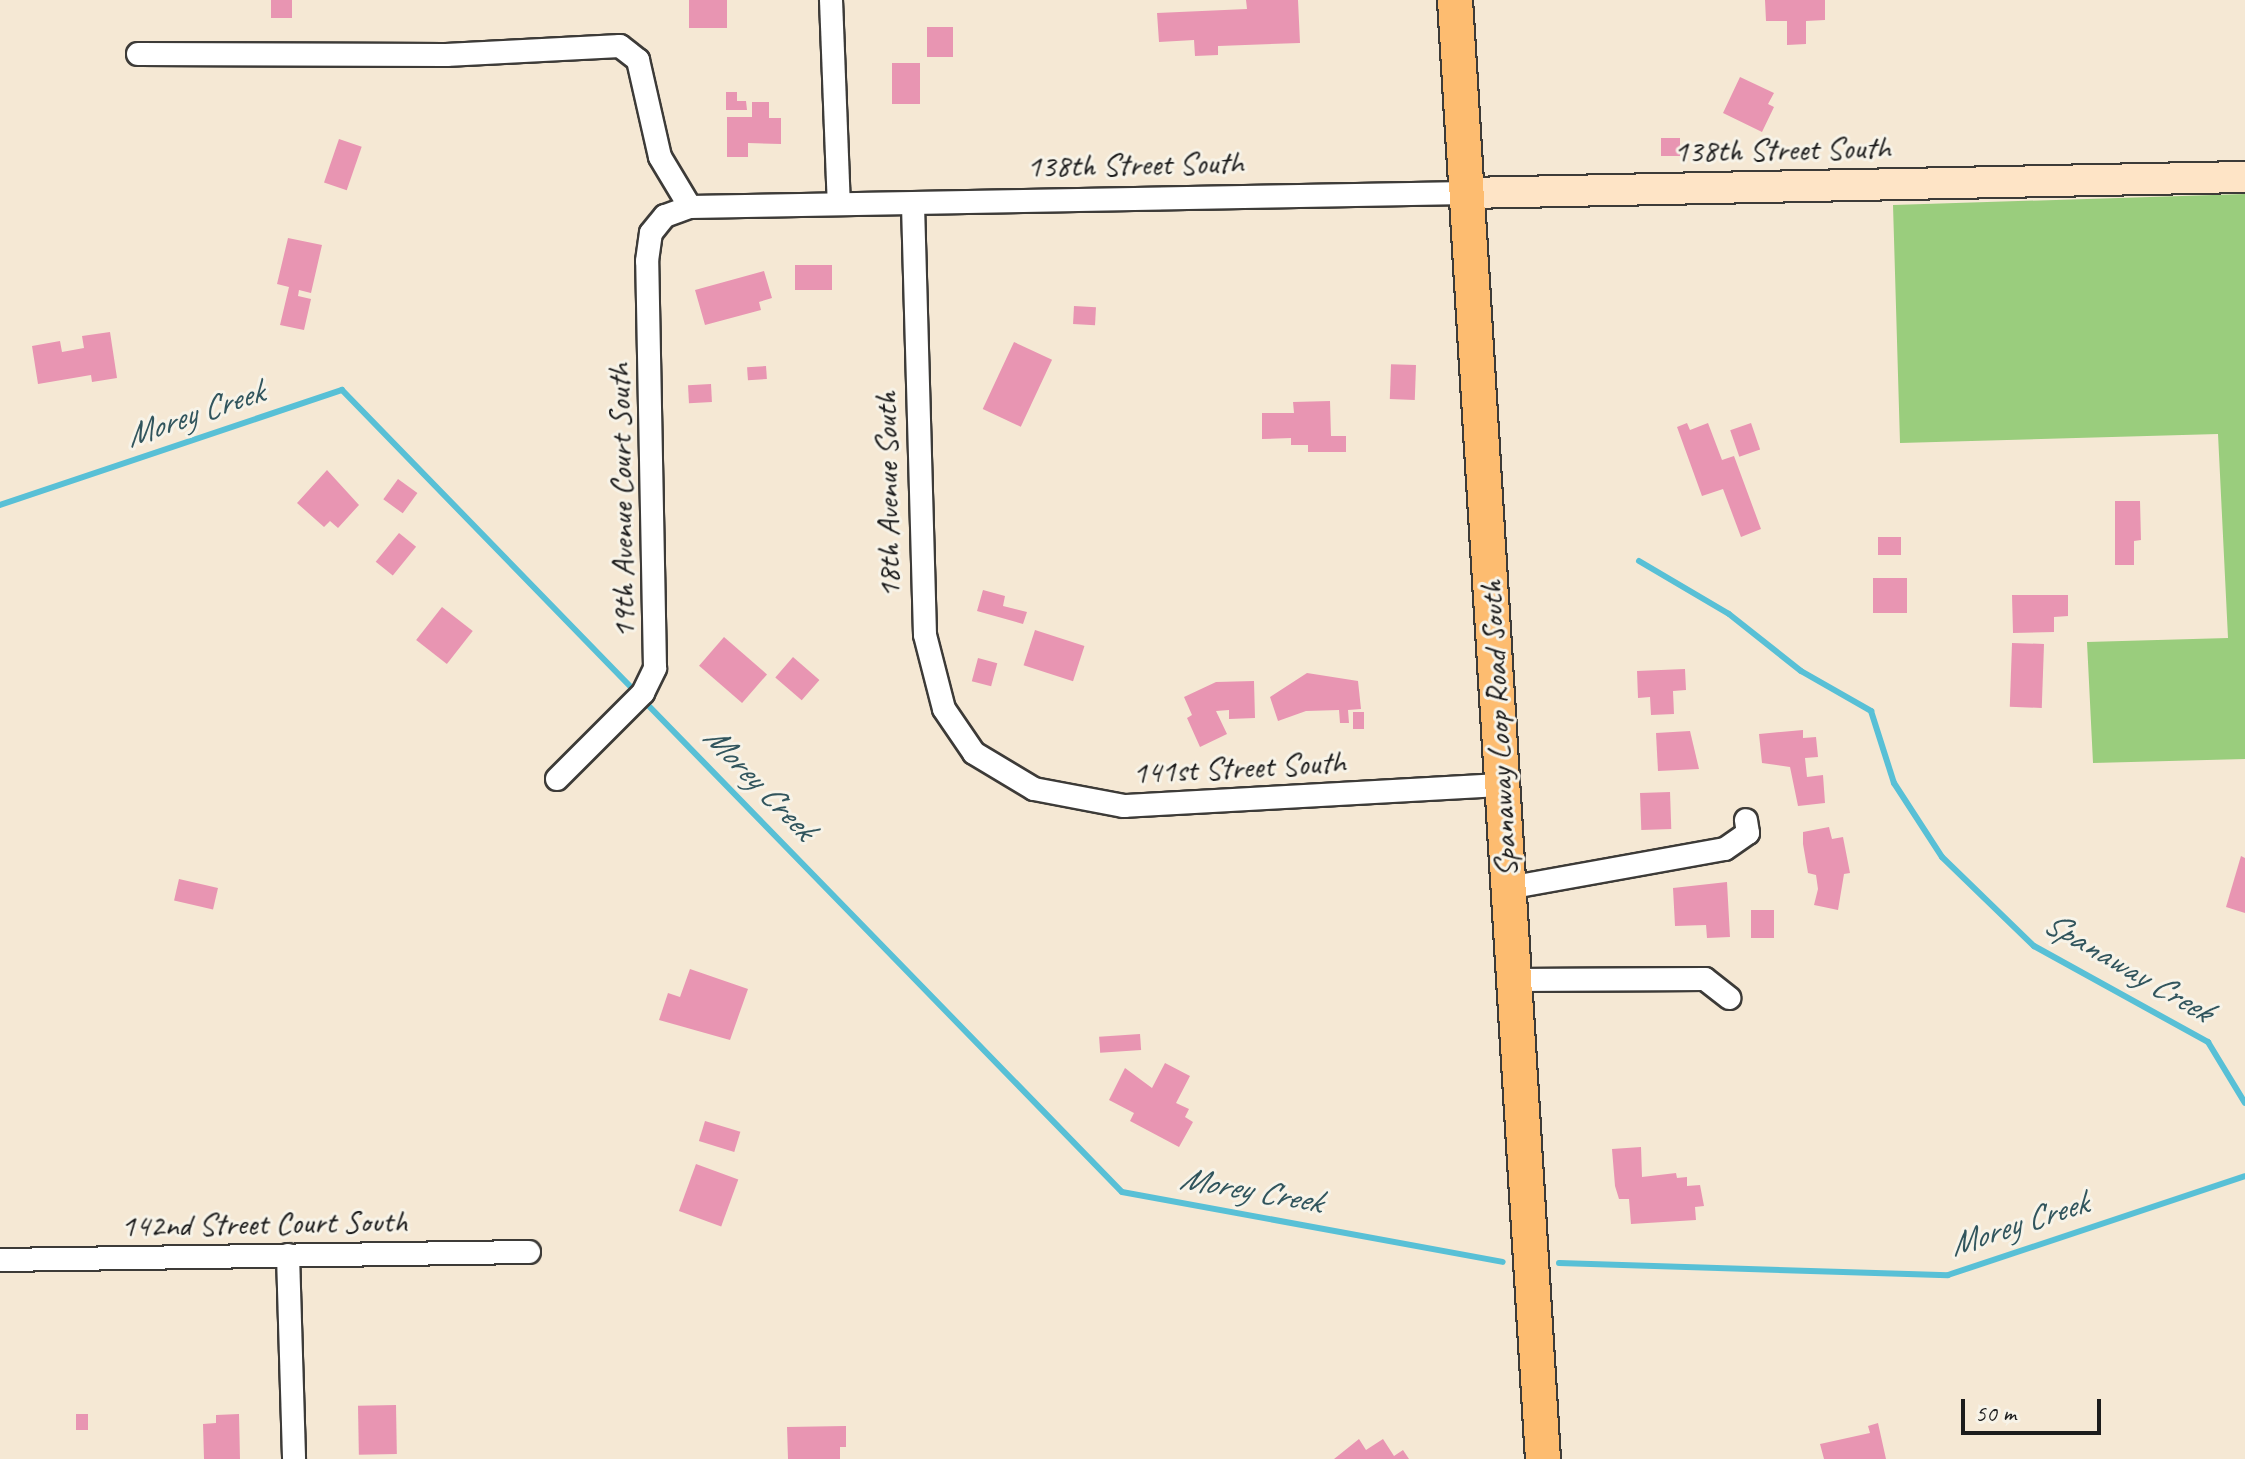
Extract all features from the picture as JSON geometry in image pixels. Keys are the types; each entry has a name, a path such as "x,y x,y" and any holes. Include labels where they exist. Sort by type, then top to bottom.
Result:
{"main road":[{"name":"Spanaway Loop Road South","path":"1455,0 1543,1459"}],"street":[{"path":"831,0 839,204"},
{"path":"138,54 446,55 620,46 638,60 660,157 690,207"},
{"name":"138th Street South","path":"690,207 2245,177"},
{"name":"18th Avenue South","path":"913,205 925,635 944,709 964,741 987,764"},
{"name":"19th Avenue Court South","path":"557,779 643,693 655,668 648,242 665,216 690,207"},
{"name":"141st Street South","path":"987,764 1034,789 1124,806 1502,785"},
{"path":"1508,888 1725,849 1748,833 1746,820"},
{"path":"1514,980 1705,979 1729,998"},
{"name":"142nd Street Court South","path":"0,1260 529,1252"},
{"path":"288,1255 294,1459"}],"green space":[{"path":"2245,194 2245,759 2093,763 2087,642 2228,638 2218,434 1900,443 1893,205"}],"building":[{"path":"271,0 292,0 292,18 271,18"},
{"path":"689,0 727,0 727,28 689,28"},
{"path":"1246,0 1298,0 1300,43 1218,46 1218,55 1195,56 1194,40 1159,42 1157,13 1247,9"},
{"path":"1765,0 1825,0 1825,20 1806,21 1806,44 1787,45 1787,21 1766,21"},
{"path":"927,27 953,27 953,57 927,57"},
{"path":"892,63 920,63 920,104 892,104"},
{"path":"1740,77 1774,93 1768,104 1774,107 1762,132 1723,113"},
{"path":"726,92 737,92 737,101 746,101 747,110 726,110"},
{"path":"752,102 769,102 769,118 781,118 781,144 748,143 748,157 727,157 727,117 752,117"},
{"path":"1661,138 1680,138 1680,156 1661,156"},
{"path":"339,139 362,147 347,190 324,182"},
{"path":"288,238 322,245 311,293 299,290 298,296 311,299 304,330 280,325 289,287 277,284"},
{"path":"795,265 832,265 832,290 795,290"},
{"path":"764,271 772,298 759,302 761,310 705,325 695,290"},
{"path":"1074,306 1096,307 1095,325 1073,324"},
{"path":"110,332 117,378 92,382 91,375 38,384 32,346 60,341 62,352 84,348 82,336"},
{"path":"1014,342 1052,360 1021,427 983,409"},
{"path":"1391,364 1416,365 1415,400 1390,399"},
{"path":"766,366 767,379 748,380 747,367"},
{"path":"711,384 712,402 689,403 688,385"},
{"path":"1330,401 1331,436 1346,436 1346,452 1308,452 1308,445 1291,445 1291,438 1262,439 1262,413 1294,413 1293,402"},
{"path":"1687,423 1690,430 1708,423 1722,460 1734,456 1761,529 1741,537 1723,489 1702,496 1677,427"},
{"path":"1751,423 1760,449 1739,457 1730,430"},
{"path":"327,470 359,505 338,528 330,521 324,527 297,503"},
{"path":"398,479 417,493 403,513 383,499"},
{"path":"2115,501 2140,501 2141,540 2134,541 2134,565 2115,565"},
{"path":"399,533 416,547 393,576 376,562"},
{"path":"1878,537 1901,537 1901,555 1878,555"},
{"path":"1873,578 1907,578 1907,613 1873,613"},
{"path":"983,590 1005,596 1003,606 1027,612 1023,624 977,611"},
{"path":"2012,595 2068,595 2068,616 2054,617 2054,632 2013,633"},
{"path":"442,607 473,631 447,664 416,640"},
{"path":"1035,630 1084,646 1073,681 1024,665"},
{"path":"724,637 767,674 742,703 699,666"},
{"path":"2012,643 2044,644 2042,708 2010,707"},
{"path":"793,657 819,680 802,700 775,677"},
{"path":"978,658 997,663 991,686 972,681"},
{"path":"1685,669 1686,690 1673,691 1674,714 1651,715 1650,697 1638,698 1637,671"},
{"path":"1307,673 1358,681 1361,709 1348,710 1349,723 1340,723 1339,710 1306,711 1278,721 1270,697"},
{"path":"1254,681 1255,718 1229,719 1229,710 1216,711 1227,734 1200,747 1187,718 1192,715 1184,697 1216,682"},
{"path":"1353,712 1364,712 1364,729 1353,729"},
{"path":"1803,730 1803,738 1816,737 1818,757 1805,758 1807,777 1823,775 1825,803 1798,806 1790,767 1762,763 1759,734"},
{"path":"1690,731 1699,769 1658,771 1656,733"},
{"path":"1670,792 1671,829 1641,830 1640,793"},
{"path":"1829,827 1832,839 1843,837 1850,873 1844,874 1838,910 1814,905 1818,889 1816,875 1808,873 1803,844 1803,832"},
{"path":"2241,856 2245,858 2245,913 2226,907"},
{"path":"179,879 218,888 213,909 174,900"},
{"path":"1727,882 1730,937 1707,938 1706,925 1675,926 1673,888"},
{"path":"1751,910 1774,910 1774,938 1751,938"},
{"path":"690,969 748,989 730,1040 659,1020 668,993 680,997"},
{"path":"1140,1034 1141,1050 1100,1053 1099,1037"},
{"path":"1165,1063 1190,1076 1176,1103 1189,1109 1185,1117 1193,1122 1179,1147 1130,1121 1134,1113 1109,1100 1125,1068 1152,1088"},
{"path":"705,1121 740,1132 734,1152 699,1141"},
{"path":"1641,1147 1642,1177 1676,1173 1677,1178 1687,1177 1687,1186 1700,1185 1704,1206 1695,1207 1696,1220 1631,1224 1629,1199 1619,1199 1615,1186 1612,1149"},
{"path":"696,1164 738,1179 721,1226 679,1211"},
{"path":"396,1405 397,1454 359,1455 358,1406"},
{"path":"76,1414 88,1414 88,1430 76,1430"},
{"path":"239,1414 240,1459 204,1459 203,1424 216,1423 216,1415"},
{"path":"1878,1423 1886,1459 1824,1459 1820,1444 1870,1433 1868,1426"},
{"path":"846,1426 846,1447 840,1447 840,1459 788,1459 787,1427"},
{"path":"1359,1439 1366,1450 1383,1439 1394,1456 1403,1450 1409,1459 1334,1459"}],"waterway":[{"name":"Morey Creek","path":"0,505 342,390 637,693"},
{"name":"Spanaway Creek","path":"1639,561 1729,614 1801,671 1871,711 1894,783 1942,857 2034,946 2208,1042 2245,1103"},
{"name":"Morey Creek","path":"644,701 1122,1192 1503,1262"},
{"name":"Morey Creek","path":"1559,1263 1948,1275 2245,1176"}]}
